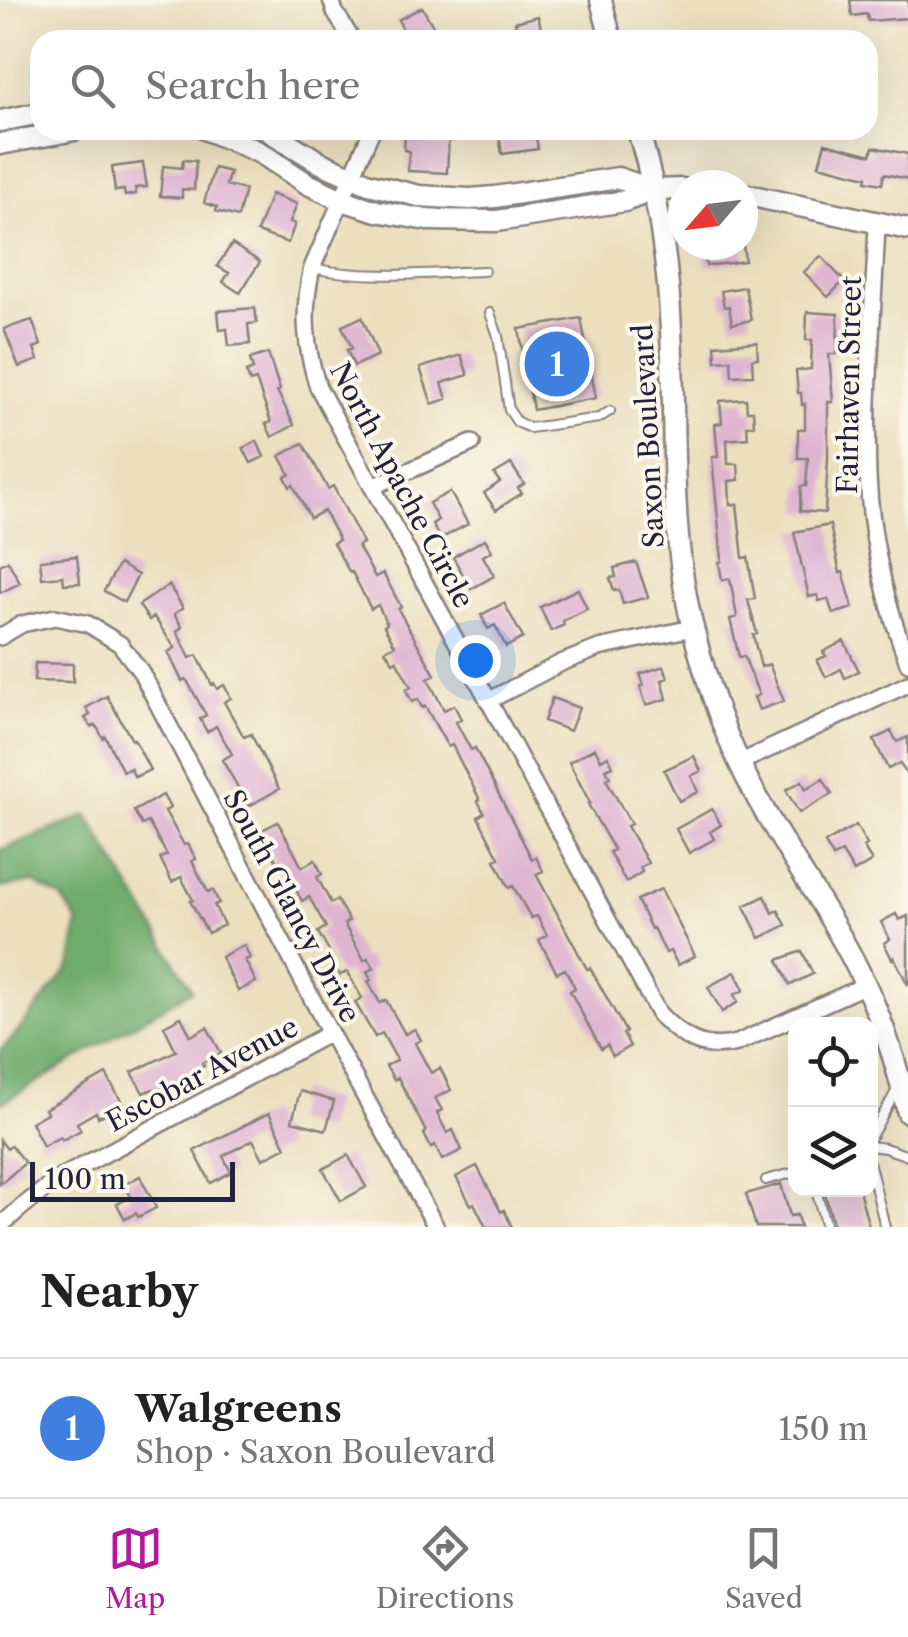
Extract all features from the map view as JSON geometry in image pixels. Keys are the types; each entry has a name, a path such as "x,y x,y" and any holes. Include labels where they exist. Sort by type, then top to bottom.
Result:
{"street":[{"path":"332,0 346,30"},
{"path":"601,0 608,30"},
{"path":"0,121 30,115"},
{"path":"0,144 30,138"},
{"path":"233,140 342,200 427,220 497,221 625,201 653,190 668,190"},
{"path":"283,140 321,163 370,184 444,198 495,197 618,178 653,190"},
{"name":"North Apache Circle","path":"368,140 312,268 307,292 305,329 318,387 659,1014 676,1032 698,1044 725,1046 866,985"},
{"name":"Saxon Boulevard","path":"640,140 664,248 671,321 672,461 678,542 692,628 716,709 739,762 866,985 908,1112"},
{"path":"758,196 908,229"},
{"name":"Fairhaven Street","path":"877,224 868,478 878,558 894,627 908,662"},
{"path":"372,488 472,443"},
{"name":"South Glancy Drive","path":"0,638 22,624 55,617 88,624 120,644 141,672 436,1227"},
{"path":"488,700 599,648 692,628"},
{"path":"739,762 908,684"},
{"name":"Escobar Avenue","path":"0,1226 58,1179 330,1033"}],"lane":[{"path":"312,268 340,274 384,275 484,271"},
{"path":"490,314 498,336 510,410 516,422 530,428 598,418 610,412"},
{"path":"878,1124 900,1084"},
{"path":"878,1147 908,1156"},
{"path":"766,1180 788,1174"},
{"path":"818,1197 826,1227"},
{"path":"878,1197 885,1227"}],"green space":[{"path":"87,815 192,990 0,1104 0,1049 70,967 78,922 62,898 32,882 0,888 0,850"}],"building":[{"path":"850,0 908,0 908,18 868,21 867,14 852,16"},
{"path":"422,7 435,30 404,30 398,20"},
{"path":"538,16 542,30 517,30 515,22"},
{"path":"404,140 449,140 447,173 408,171 409,151 404,150"},
{"path":"500,140 537,140 538,149 502,154"},
{"path":"825,143 871,155 873,147 908,154 908,179 884,174 882,184 819,165"},
{"path":"183,160 196,161 194,190 182,189 182,198 160,196 163,166 182,168"},
{"path":"143,163 147,187 135,188 136,194 125,196 124,190 115,191 112,167"},
{"path":"214,168 230,172 226,185 245,190 238,217 204,203"},
{"path":"271,194 297,204 288,243 257,232"},
{"path":"232,244 260,262 240,293 223,282 229,273 217,266"},
{"path":"821,256 844,281 828,297 804,272"},
{"path":"705,260 745,260 745,261 706,266"},
{"path":"745,287 751,320 732,324 721,291"},
{"path":"255,308 257,323 248,324 250,344 229,346 227,329 220,330 218,311"},
{"path":"807,312 838,314 837,354 829,354 833,402 828,402 825,513 800,511 808,458 798,458 798,429 805,429 805,404 802,405 798,393 796,371 811,369 812,340 806,340"},
{"path":"362,317 378,355 354,366 347,350 352,348 342,326"},
{"path":"581,318 596,398 533,410 519,329"},
{"path":"32,320 41,345 34,348 38,360 19,367 4,329"},
{"path":"757,342 753,375 732,376 731,360 716,361 715,345"},
{"path":"268,353 280,390 277,391 294,425 272,437 266,424 271,422 256,380 250,382 246,372 253,369 250,359"},
{"path":"461,355 468,375 442,383 447,399 432,404 420,368"},
{"path":"746,399 747,411 753,411 754,425 747,426 748,438 727,440 728,464 738,464 739,480 729,481 730,505 737,504 743,558 748,557 755,599 748,600 761,667 769,664 784,701 759,710 754,697 759,695 744,656 739,657 730,619 737,617 730,579 722,580 712,457 718,457 715,424 722,423 720,401"},
{"path":"257,441 264,457 251,463 243,448"},
{"path":"303,443 328,489 333,486 363,543 358,546 375,577 383,573 435,675 428,679 444,710 454,705 461,719 456,722 471,750 475,748 532,859 536,857 543,871 536,874 626,1032 623,1034 630,1046 613,1056 607,1045 601,1049 570,991 575,988 565,969 557,973 539,940 547,935 537,916 531,918 513,886 509,888 478,817 484,813 480,800 452,745 448,747 425,706 422,708 418,699 412,702 406,690 411,687 396,660 393,662 385,650 395,645 378,605 371,609 350,573 333,543 339,540 324,511 310,518 293,485 290,487 285,477 290,474 280,456"},
{"path":"511,464 524,484 518,488 522,493 496,510 484,493 500,482 494,474"},
{"path":"450,492 468,524 440,539 432,524 438,520 429,503"},
{"path":"830,525 840,573 843,572 853,608 833,614 828,599 809,597 794,532"},
{"path":"485,539 492,551 483,556 494,576 471,589 453,557"},
{"path":"77,556 80,583 64,584 63,576 42,578 40,560"},
{"path":"8,561 20,583 0,593 0,565"},
{"path":"636,562 648,597 623,604 610,578 616,577 614,568"},
{"path":"119,564 138,575 124,602 104,591"},
{"path":"169,585 183,608 174,614 182,627 177,631 190,658 197,655 217,689 224,685 231,698 224,702 244,737 251,734 279,789 249,806 222,760 232,754 216,726 207,732 200,719 206,715 168,652 175,648 154,617 149,620 139,605"},
{"path":"578,589 587,609 551,631 540,607"},
{"path":"504,603 523,638 506,647 495,625 488,629 481,615"},
{"path":"844,641 859,671 845,678 841,669 826,677 817,660 826,656 823,652"},
{"path":"35,663 73,664 73,682 34,681"},
{"path":"664,666 668,678 662,680 667,699 646,705 640,674"},
{"path":"107,696 150,770 135,777 130,768 123,772 105,736 85,718 90,715 86,708"},
{"path":"552,698 579,708 570,731 544,721"},
{"path":"891,731 897,742 908,737 908,777 900,763 888,769 874,740"},
{"path":"595,748 601,760 608,756 613,766 606,769 610,777 606,779 648,863 626,882 569,762"},
{"path":"694,756 701,771 691,776 698,792 679,801 664,770"},
{"path":"823,779 832,794 799,813 786,790 802,781 806,789"},
{"path":"163,795 170,808 165,811 196,859 192,861 208,892 213,890 219,903 214,905 224,925 208,933 181,877 172,882 160,858 167,855 148,822 142,825 134,811"},
{"path":"712,809 721,825 710,832 714,839 689,853 676,829"},
{"path":"278,822 302,867 315,860 322,874 317,877 331,903 337,900 349,921 344,924 364,960 368,958 374,968 367,972 371,980 368,981 380,1003 386,1000 405,1034 415,1029 421,1040 415,1043 431,1073 440,1068 451,1090 435,1098 442,1110 437,1113 447,1133 453,1130 462,1150 442,1160 435,1145 431,1148 398,1078 394,1080 386,1066 397,1060 382,1033 375,1037 355,1002 362,998 347,972 340,975 318,932 326,927 309,897 302,901 260,831"},
{"path":"856,825 872,861 854,872 842,852 833,857 825,843"},
{"path":"661,889 695,956 678,965 670,951 666,953 637,900"},
{"path":"765,896 773,913 778,910 786,925 760,938 744,906"},
{"path":"896,914 899,920 908,916 908,985 884,943 890,939 881,922"},
{"path":"244,945 250,958 245,960 256,982 238,991 221,957"},
{"path":"802,951 813,974 790,985 778,960"},
{"path":"735,972 744,990 734,995 738,1002 722,1012 708,987"},
{"path":"181,1017 191,1036 207,1027 221,1053 180,1080 155,1092 153,1089 143,1093 132,1072 176,1051 164,1026"},
{"path":"106,1074 124,1106 98,1117 96,1112 77,1123 81,1130 43,1146 31,1122 47,1113 45,1109"},
{"path":"300,1091 334,1101 326,1130 292,1121"},
{"path":"269,1113 286,1147 263,1159 253,1140 223,1156 231,1172 211,1183 194,1151"},
{"path":"0,1140 7,1149 11,1146 25,1163 0,1184"},
{"path":"348,1155 366,1187 341,1201 323,1169"},
{"path":"477,1166 512,1227 486,1227 474,1203 471,1205 456,1177"},
{"path":"140,1176 156,1208 125,1219 117,1204 131,1197 125,1184"},
{"path":"781,1184 790,1216 797,1215 800,1227 756,1227 746,1194"},
{"path":"826,1197 861,1197 869,1227 834,1227"}],"place":[{"name":"Walgreens","path":"557,364"}]}
